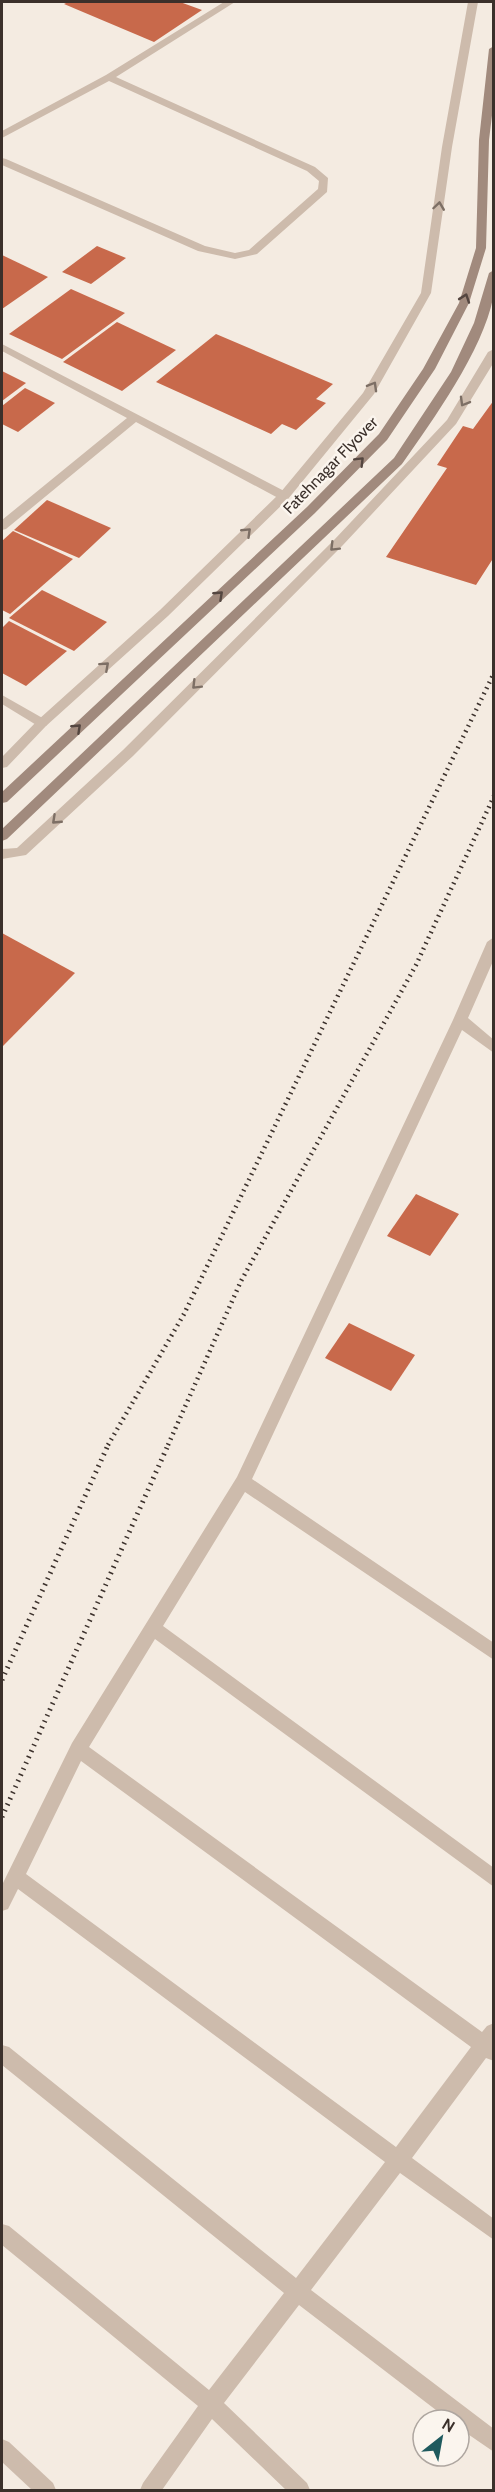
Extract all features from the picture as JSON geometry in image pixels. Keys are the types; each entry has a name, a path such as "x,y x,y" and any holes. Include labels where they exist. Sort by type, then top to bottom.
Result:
{"main road":[{"name":"Fatehnagar Flyover","path":"2,799 311,510 375,445 429,369 464,303 481,248 484,140 494,50"},
{"path":"2,836 58,780 165,683 398,461 431,417 466,351 488,303 494,273"}],"street":[{"path":"2,135 109,77 230,2"},
{"path":"2,764 42,723 164,613 284,496 368,394 426,293 447,147 473,2"},
{"path":"2,161 202,249 236,256 253,252 323,190 324,180 311,169 109,77"},
{"path":"2,347 284,496"},
{"path":"2,854 21,852 79,799 339,542 452,422 494,352"},
{"path":"4,520 135,417"},
{"path":"2,699 42,723"},
{"path":"2,1903 78,1749 243,1482 460,1020 494,942"},
{"path":"460,1020 493,1046"},
{"path":"243,1482 494,1653"},
{"path":"153,1628 494,1879"},
{"path":"78,1749 490,2043 211,2404 150,2490"},
{"path":"15,1877 397,2162 494,2231"},
{"path":"2,2054 297,2291 494,2442"},
{"path":"2,2233 211,2404 300,2490"},
{"path":"2,2450 46,2490"}],"building":[{"path":"68,2 180,2 202,10 154,42 64,4"},
{"path":"97,246 126,258 91,284 62,272"},
{"path":"2,255 48,277 2,309"},
{"path":"71,289 125,313 62,359 9,334"},
{"path":"117,322 176,350 122,391 63,362"},
{"path":"216,334 333,384 316,399 326,403 296,430 282,424 271,434 156,382"},
{"path":"2,371 26,383 2,401"},
{"path":"25,388 55,403 18,432 2,424 2,406"},
{"path":"494,400 494,557 476,585 386,557 447,468 437,465 463,426 473,429"},
{"path":"47,500 111,528 79,558 14,530"},
{"path":"13,531 73,559 10,614 2,610 2,541"},
{"path":"42,590 107,622 74,651 9,618"},
{"path":"9,621 67,651 26,686 2,673 2,628"},
{"path":"2,933 75,973 2,1047"},
{"path":"416,1194 459,1214 430,1256 387,1236"},
{"path":"349,1323 415,1355 391,1391 325,1358"}],"railway":[{"path":"108,1444 184,1314 494,673"},
{"path":"168,1445 241,1281 416,965 494,796"},
{"path":"2,1817 169,1443"},
{"path":"2,1680 108,1444"}]}
